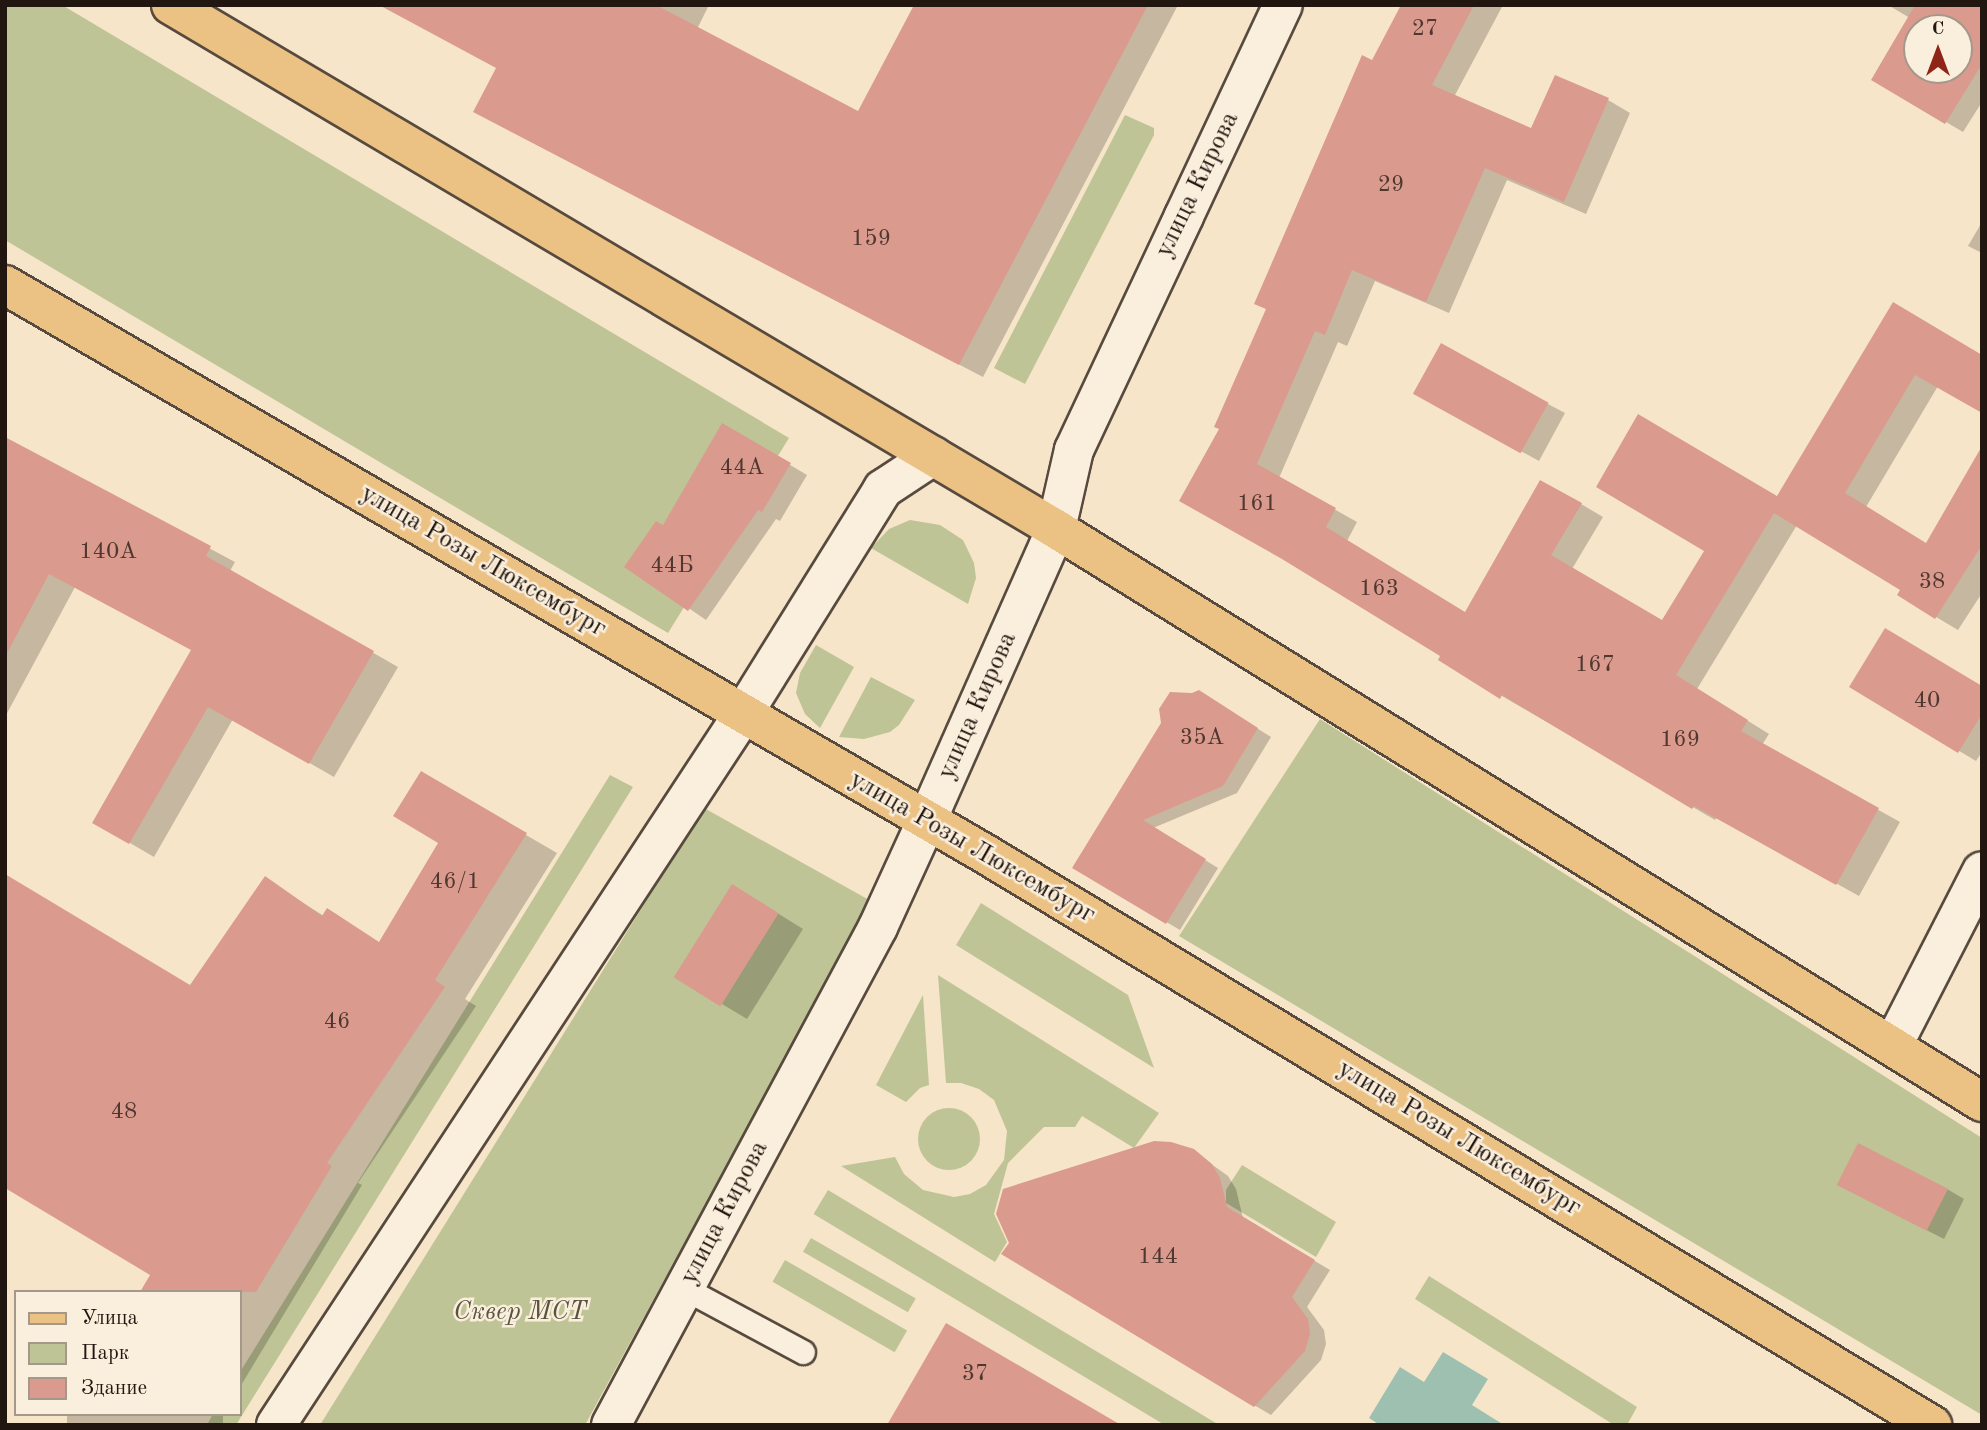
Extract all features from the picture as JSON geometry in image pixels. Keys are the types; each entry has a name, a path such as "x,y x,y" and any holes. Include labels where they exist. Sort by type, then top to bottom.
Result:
{"main road":[{"path":"171,5 1056,529 1982,1102"},
{"name":"улица Розы Люксембург","path":"5,285 927,820 1932,1425"}],"street":[{"name":"улица Кирова","path":"611,1425 878,927 1056,529 1074,450 1283,5"},
{"path":"276,1425 743,714 883,489 933,456"},
{"path":"1893,1045 1982,871"}],"lane":[{"path":"684,1288 803,1352"}],"green space":[{"path":"5,5 62,5 789,438 668,633 5,240"},
{"path":"1125,115 1154,128 1154,135 1025,384 994,368"},
{"path":"910,520 940,525 963,540 974,563 976,578 968,604 871,548 889,529"},
{"path":"816,645 854,667 820,728 805,714 796,693 800,673"},
{"path":"871,677 915,700 899,725 890,732 864,739 839,737"},
{"path":"1320,719 1982,1138 1982,1415 1179,936"},
{"path":"610,775 633,787 242,1415 242,1369"},
{"name":"Сквер МСТ","path":"704,808 871,901 585,1425 320,1425"},
{"path":"981,903 1128,995 1154,1068 956,945"},
{"path":"938,975 1159,1113 1134,1148 1082,1116 1075,1127 1044,1127 1008,1163 994,1214 1007,1242 995,1262 841,1166 895,1157 904,1174 923,1190 954,1197 970,1194 986,1185 1004,1160 1007,1131 994,1100 979,1089 961,1083 946,1083"},
{"path":"923,995 929,1085 920,1088 906,1102 876,1085"},
{"path":"949,1108 971,1117 980,1139 971,1161 949,1170 927,1161 918,1139 927,1117"},
{"path":"1242,1165 1336,1222 1316,1257 1226,1203 1226,1190"},
{"path":"828,1190 1215,1423 1214,1425 1165,1425 814,1214"},
{"path":"811,1238 916,1298 908,1312 803,1252"},
{"path":"785,1260 907,1330 895,1352 772,1282"},
{"path":"1429,1276 1637,1407 1627,1425 1614,1425 1415,1299"},
{"path":"212,1416 242,1416 236,1425 207,1425"}],"shaded area":[{"path":"1443,1352 1488,1379 1472,1405 1504,1425 1380,1425 1369,1418 1400,1367 1424,1382"}],"building":[{"path":"379,5 656,5 858,111 914,5 1148,5 959,365 473,112 496,68"},
{"path":"1401,5 1474,5 1432,85 1531,128 1555,75 1609,98 1564,202 1485,168 1426,302 1352,270 1325,335 1315,331 1257,464 1336,508 1326,527 1465,612 1540,480 1582,503 1551,555 1662,620 1704,551 1596,487 1638,414 1777,496 1893,302 1982,355 1982,413 1915,375 1845,493 1926,543 1982,446 1982,545 1935,619 1897,595 1900,590 1774,513 1676,675 1748,720 1741,731 1879,808 1836,885 1694,806 1692,809 1502,695 1500,699 1438,660 1440,656 1282,559 1179,501 1219,429 1214,427 1266,309 1254,304 1362,55 1372,60"},
{"path":"1915,5 1982,5 1982,64 1973,79 1973,14 1910,14"},
{"path":"1903,25 1903,84 1970,84 1945,124 1871,80"},
{"path":"1441,343 1549,403 1520,453 1413,394"},
{"path":"722,423 791,463 762,512 758,510 688,611 624,567 656,521 663,525"},
{"path":"5,437 211,546 206,556 374,651 309,764 208,707 129,844 92,823 191,650 49,574 5,657"},
{"path":"1885,628 1982,686 1982,714 1958,753 1849,687"},
{"path":"1199,690 1258,728 1223,786 1143,820 1206,859 1166,924 1072,868 1161,723 1159,709 1170,692 1192,693"},
{"path":"421,771 527,833 435,980 445,987 327,1163 332,1166 256,1292 141,1290 150,1275 5,1188 5,874 190,985 265,876 322,916 327,908 379,942 438,843 393,816"},
{"path":"732,884 779,913 720,1006 674,977"},
{"path":"1154,1141 1171,1142 1194,1149 1212,1164 1220,1178 1227,1207 1315,1260 1292,1297 1308,1319 1310,1334 1305,1351 1254,1407 1001,1254 1009,1243 996,1214 1003,1189"},
{"path":"1858,1143 1948,1189 1927,1231 1837,1185"},
{"path":"946,1323 1121,1425 887,1425"}]}
